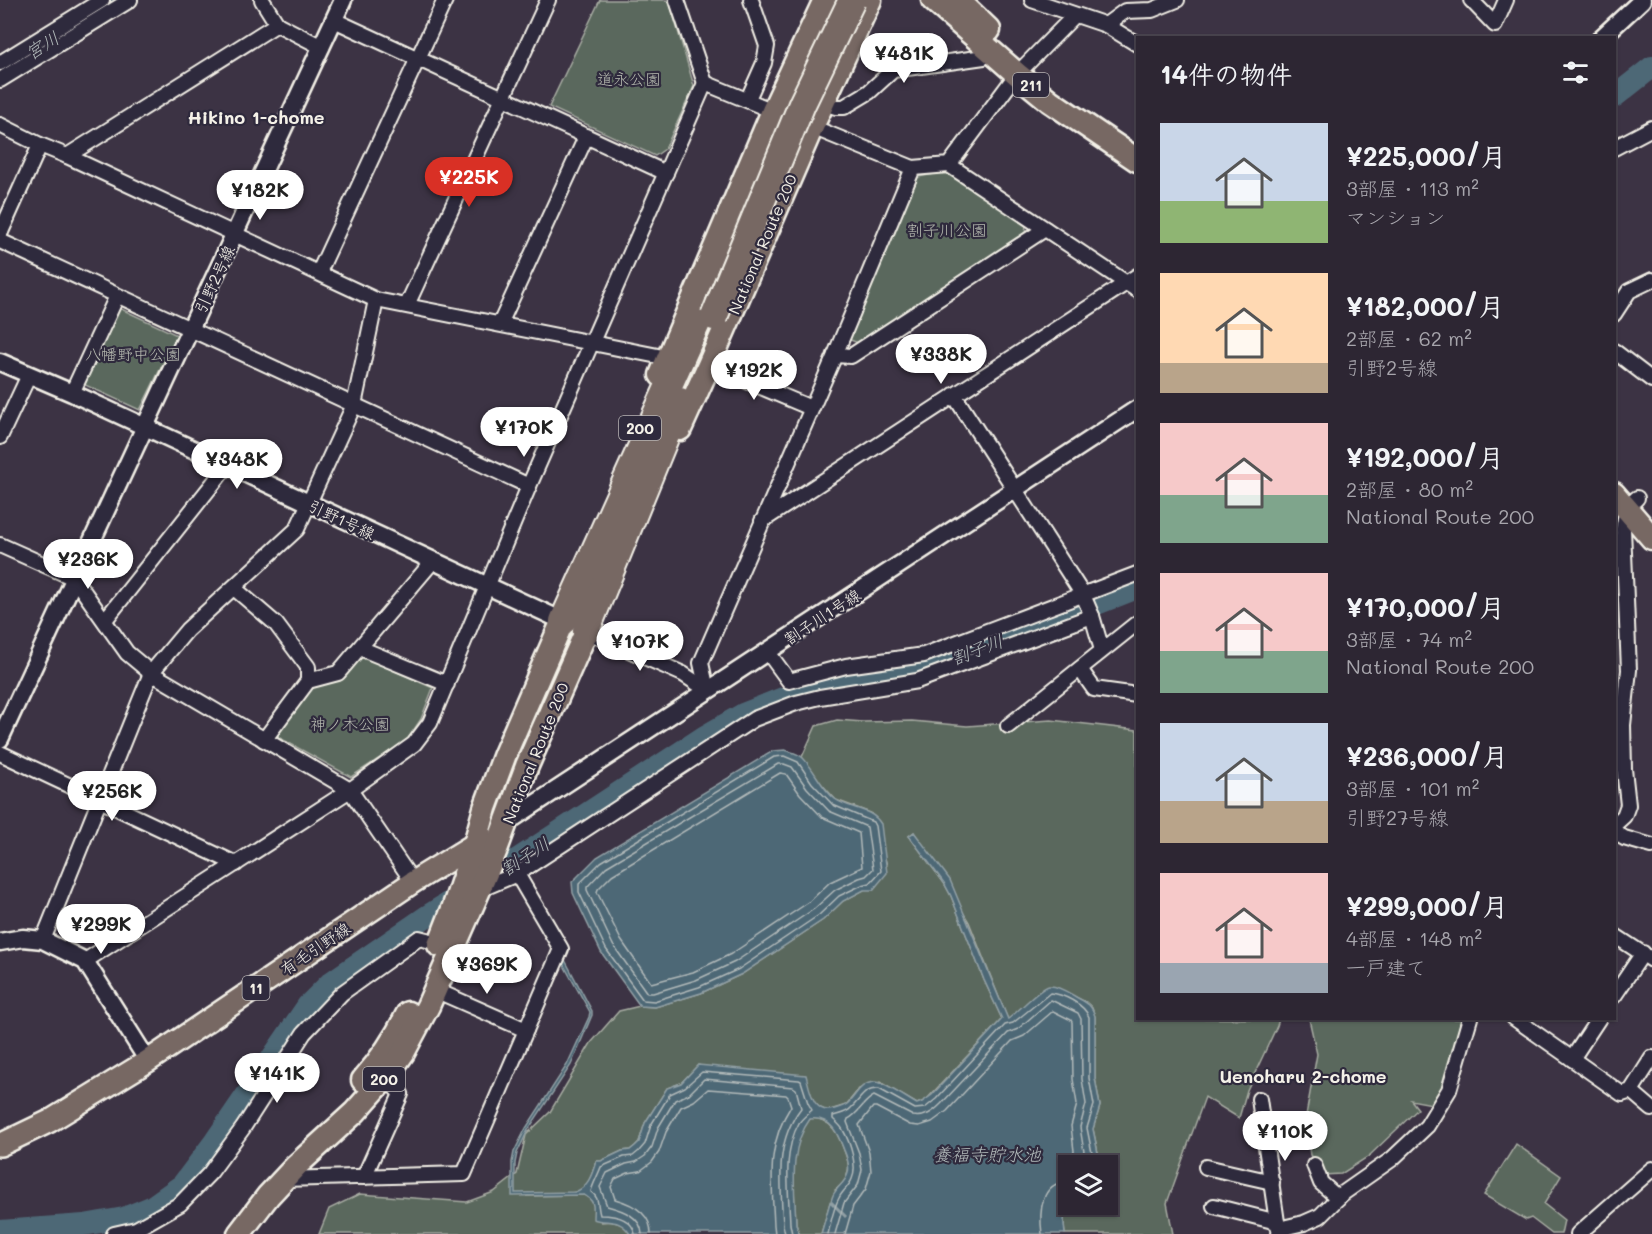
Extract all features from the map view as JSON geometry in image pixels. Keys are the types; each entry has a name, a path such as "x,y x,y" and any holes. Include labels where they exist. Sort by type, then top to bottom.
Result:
{"highway":[{"name":"National Route 200","path":"239,1234 283,1179 354,1112 386,1077 415,1033 479,890 480,850 485,808 505,754 563,621 668,358 773,111 825,0"},
{"path":"586,631 788,98 833,0"},
{"path":"708,314 802,104 852,0"},
{"name":"National Route 200","path":"223,1234 241,1208 278,1164 342,1104 375,1066 399,1031 480,850 506,823 527,766 586,631 709,365 812,127 870,0"},
{"name":"211","path":"933,0 993,52 1056,89 1136,146"},
{"name":"211","path":"958,0 1050,101 1136,159"},
{"name":"200","path":"563,621 708,314"},
{"path":"1616,479 1626,500 1652,538"},
{"path":"1626,500 1652,518"}],"main road":[{"name":"有毛引野線","path":"0,1145 50,1121 148,1061 413,882 480,850"}],"street":[{"path":"0,63 102,0"},
{"path":"0,81 130,0"},
{"path":"262,0 277,24 322,47"},
{"name":"引野2号線","path":"0,739 343,0"},
{"path":"319,272 445,0"},
{"path":"407,305 548,0"},
{"path":"85,961 350,790 414,744 430,723 529,486 705,83 677,0"},
{"path":"748,99 764,63 766,46 751,0"},
{"path":"1032,0 1106,25 1136,44"},
{"path":"1106,25 1125,11 1152,10 1177,0"},
{"path":"1471,0 1495,25 1506,0"},
{"path":"1603,36 1642,0"},
{"path":"949,165 1022,69 1075,15"},
{"path":"334,20 666,173"},
{"path":"66,156 277,24"},
{"path":"824,103 844,107 869,92 893,70 984,57 993,52"},
{"path":"705,83 913,168 949,165 1045,229 1133,283 954,395 762,521"},
{"path":"0,125 376,300 668,358"},
{"path":"1616,147 1652,128"},
{"path":"501,324 586,137"},
{"path":"0,234 40,145"},
{"path":"707,690 701,663 835,355 913,168"},
{"path":"835,355 851,356 1045,229"},
{"path":"0,242 529,486"},
{"path":"1616,311 1629,291 1652,281"},
{"path":"72,393 117,296"},
{"path":"43,940 151,673 187,630 297,530 354,405 376,300"},
{"path":"1616,353 1652,380"},
{"name":"引野1号線","path":"0,362 72,393 563,621"},
{"path":"709,365 811,408"},
{"path":"0,436 29,375"},
{"path":"954,395 1083,597 1092,615 1102,650"},
{"name":"割子川1号線","path":"506,823 1136,410"},
{"path":"105,620 227,466"},
{"path":"1616,823 1624,816 1628,805 1619,766 1619,722 1629,670 1623,529 1626,500"},
{"path":"0,544 74,578 127,653 151,673 350,790 413,882"},
{"path":"308,681 338,673 433,561"},
{"path":"479,890 518,874 793,692 846,666 924,655 1083,597 1136,574"},
{"path":"234,588 276,624 308,668 308,681 264,740"},
{"path":"767,651 793,692 820,697 916,681 1092,615"},
{"path":"1008,726 1136,624"},
{"path":"586,631 683,674 707,690"},
{"path":"360,648 447,684"},
{"path":"1080,669 1094,689 1136,695"},
{"path":"0,753 236,864"},
{"path":"1616,832 1624,838 1652,846"},
{"path":"283,1179 464,1174 561,949 518,874"},
{"path":"1616,935 1647,956 1616,994"},
{"path":"0,942 23,938 43,940 85,961 148,1061"},
{"path":"114,1234 136,1229 180,1204 210,1173 243,1128 304,1033 342,993 419,938 439,943"},
{"path":"435,990 526,1030"},
{"path":"1214,1206 1279,1229 1304,1223 1320,1216 1338,1198 1392,1159 1427,1126 1449,1090 1469,1020"},
{"path":"1520,1020 1622,1094 1631,1091 1652,1058"},
{"path":"1572,1059 1598,1020"},
{"path":"364,1178 401,1094 386,1077"},
{"path":"1631,1091 1652,1109"},
{"path":"1259,1100 1279,1229"},
{"path":"1314,1165 1321,1183 1338,1198"},
{"path":"1206,1167 1272,1182"},
{"path":"1578,1234 1652,1169"}],"green space":[{"name":"道永公園","path":"600,0 669,0 694,86 665,149 655,156 549,107"},
{"name":"割子川公園","path":"946,172 1026,225 1025,235 858,343 848,339 918,177"},
{"name":"八幡野中公園","path":"119,308 177,335 140,410 83,384"},
{"name":"神ノ木公園","path":"361,656 433,688 421,719 407,740 351,777 278,737 277,731 308,690"},
{"path":"837,720 912,721 967,726 1051,720 1136,730 1136,1020 1279,1020 1247,1090 1239,1118 1205,1097 1167,1203 1173,1234 1065,1234 1064,1215 1118,1215 1118,1155 1097,1155 1093,1129 1100,1106 1095,1078 1095,1017 1092,1008 1086,1002 1055,987 1042,990 1008,1020 969,922 914,832 909,836 951,896 1002,1019 926,1100 917,1104 880,1082 859,1089 846,1105 827,1111 814,1102 810,1092 698,1065 681,1083 667,1088 645,1123 639,1142 635,1146 630,1150 596,1161 590,1179 584,1188 565,1194 526,1196 584,1195 591,1199 601,1222 618,1223 630,1234 319,1234 329,1209 360,1194 467,1202 494,1192 517,1174 526,1135 550,1112 591,1043 619,1011 640,1006 655,1007 701,993 742,974 823,920 843,901 864,890 887,865 871,813 836,800 817,779 802,757 816,726"},
{"path":"1309,1020 1465,1020 1440,1096 1432,1104 1411,1100 1418,1109 1369,1156 1341,1174 1323,1175 1310,1155 1305,1121 1317,1054"},
{"path":"811,1118 824,1121 834,1129 845,1153 849,1169 844,1182 835,1190 846,1216 830,1203 821,1234 799,1234 794,1198 795,1153 803,1128"},
{"path":"1516,1144 1561,1176 1544,1204 1564,1220 1561,1234 1552,1234 1531,1218 1526,1220 1484,1195"}],"water":[{"path":"785,750 803,758 835,799 877,818 881,824 887,873 873,890 864,890 843,901 823,920 742,974 701,993 655,1007 640,1006 601,952 573,893 572,882 597,857 773,751"},
{"name":"養福寺貯水池","path":"914,832 950,880 1008,1019 1049,986 1060,988 1086,1002 1095,1016 1095,1078 1100,1106 1093,1129 1098,1153 1097,1155 1058,1155 1058,1215 1064,1215 1065,1234 821,1234 830,1202 846,1216 831,1201 834,1193 844,1182 849,1167 833,1127 817,1119 810,1119 798,1143 794,1170 796,1224 799,1234 630,1234 622,1225 593,1219 592,1203 584,1195 512,1196 514,1152 526,1128 567,1065 589,1017 590,1012 562,962 565,960 592,1015 571,1065 528,1130 517,1153 515,1193 575,1192 579,1190 589,1180 596,1161 630,1150 639,1142 645,1123 667,1088 681,1083 698,1065 806,1075 811,1094 817,1105 827,1110 845,1105 862,1087 875,1082 917,1104 932,1095 1002,1019 951,896 909,836"}],"waterway":[{"name":"宮川","path":"0,71 115,0"},
{"name":"割子川","path":"1616,95 1652,67"},
{"name":"割子川","path":"0,1231 84,1225 124,1218 151,1207 182,1185 215,1141 308,1005 331,982 427,916 705,736 743,714 804,691 914,672 970,654 1136,588"}],"district":[{"name":"Hikino 1-chome","path":"256,117"},
{"name":"Uenoharu 2-chome","path":"1303,1076"}]}
